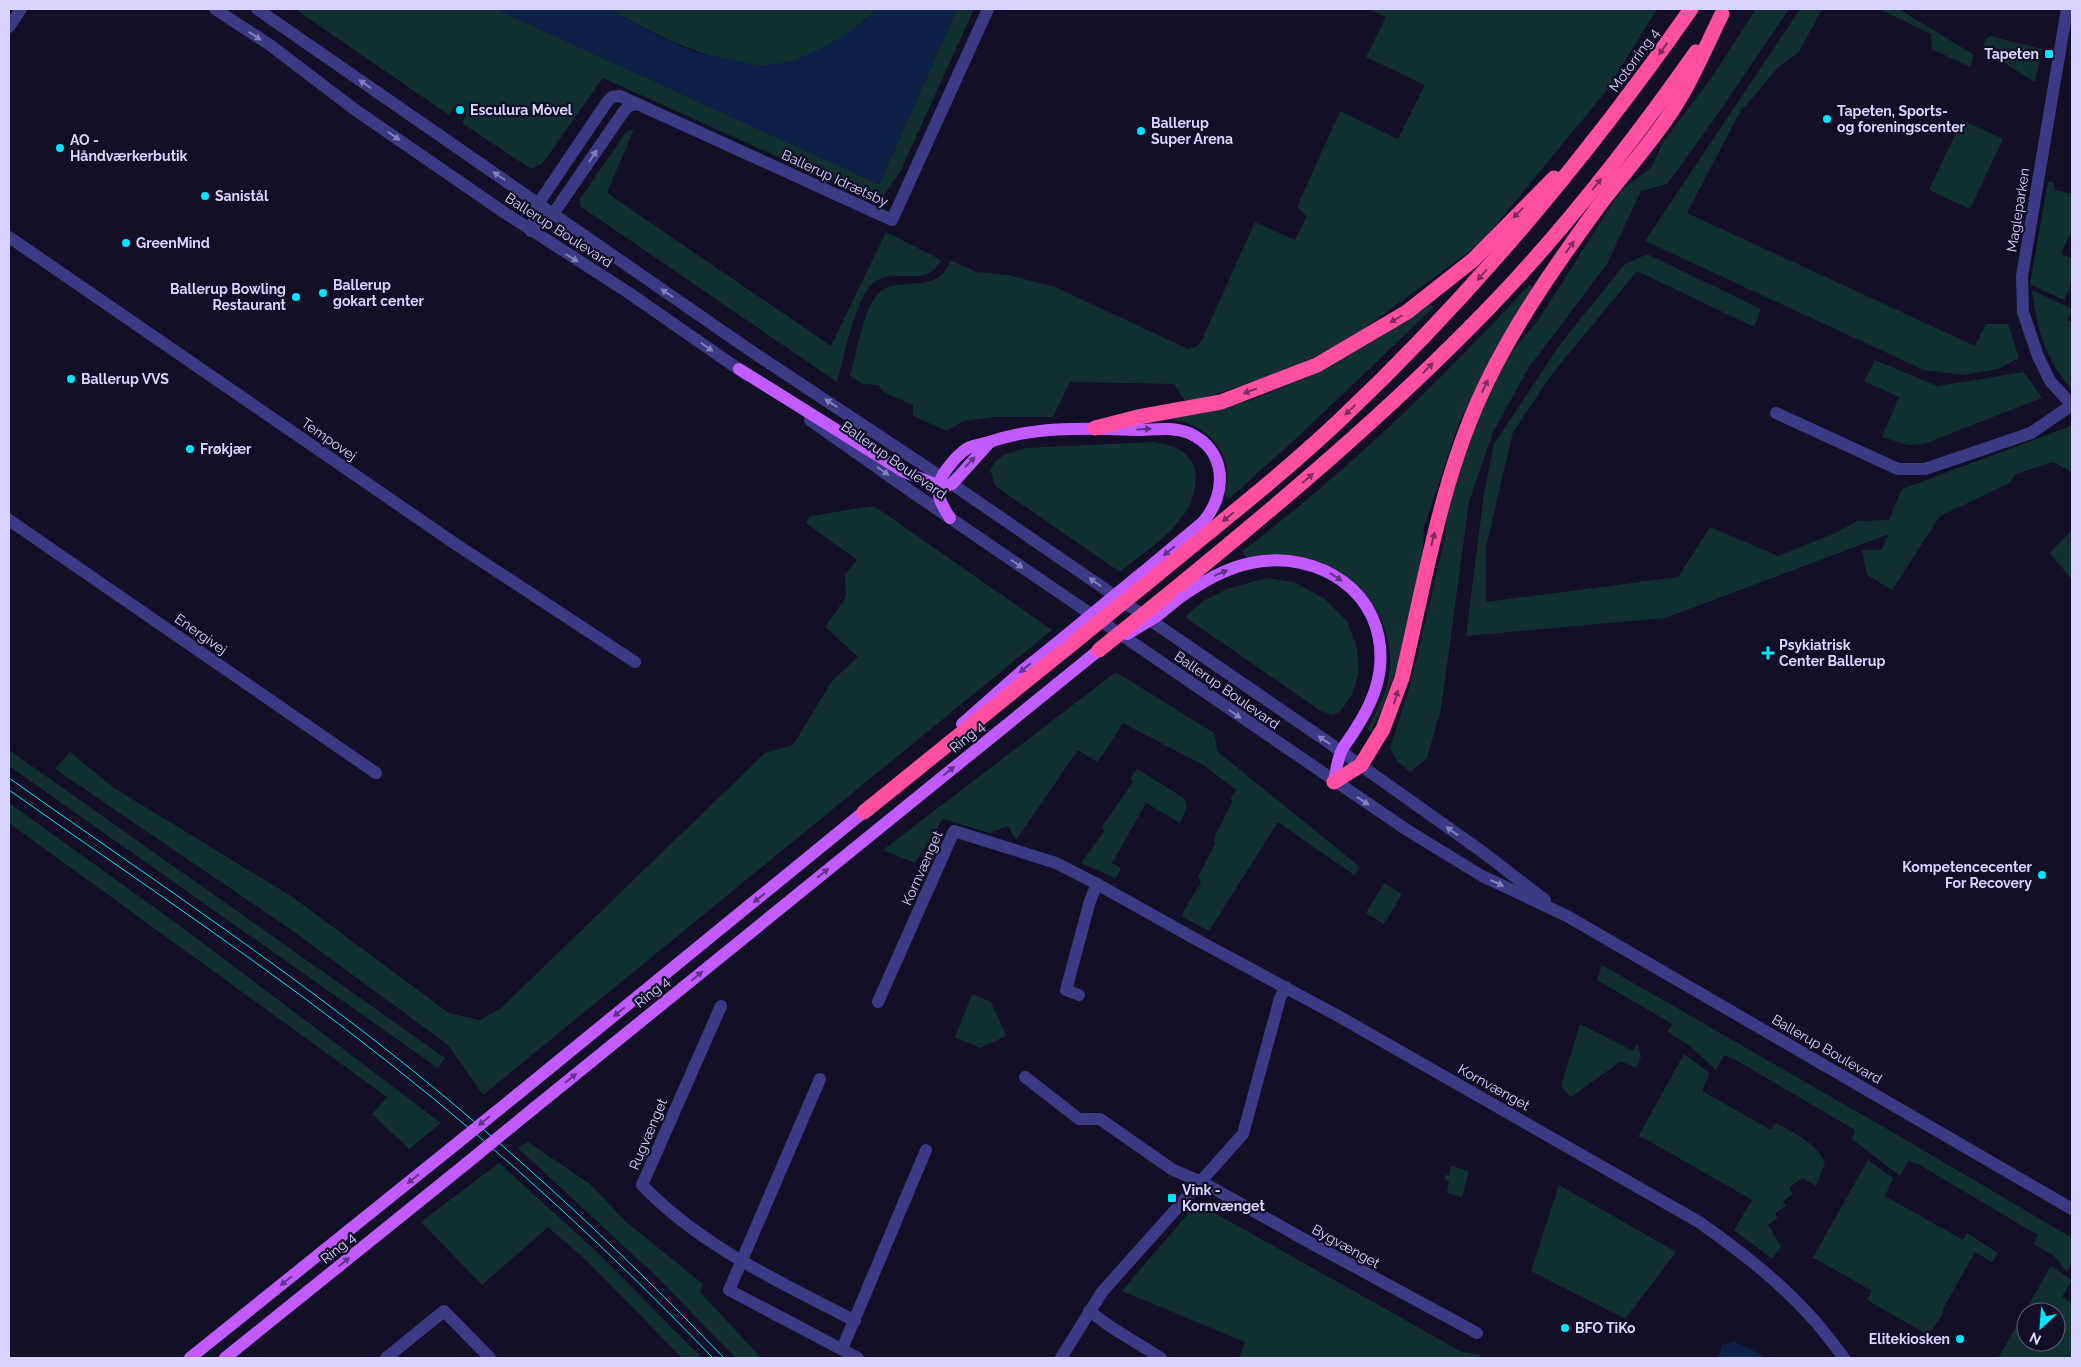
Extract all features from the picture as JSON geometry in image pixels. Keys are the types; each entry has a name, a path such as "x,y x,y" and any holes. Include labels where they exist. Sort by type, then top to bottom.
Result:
{"highway":[{"name":"Motorring 4","path":"1603,130 1691,9"},
{"path":"1095,653 1175,595 1340,450 1400,395 1486,311 1556,234 1621,154 1724,12"},
{"path":"1334,782 1361,765 1376,742 1393,706 1402,678 1444,492 1462,437 1487,382 1541,289 1598,208 1666,120 1688,84 1724,12"},
{"path":"1095,428 1138,417 1221,402 1317,364 1407,312 1473,260 1603,130"},
{"path":"864,812 1067,641 1308,449 1385,376 1465,293 1542,206 1603,130"}],"main road":[{"path":"739,369 904,472 939,480"},
{"path":"950,518 940,500 939,480 954,461 968,448 1012,434 1095,428 1168,429 1189,433 1202,442 1212,454 1220,469 1221,483 1218,500 1212,512 1203,522 1147,576"},
{"path":"952,484 990,442"},
{"path":"1175,595 1210,578 1249,563 1291,560 1317,566 1352,589 1368,610 1376,628 1380,665 1378,683 1372,700 1341,752 1334,782"},
{"name":"Ring 4","path":"225,1358 1095,653"},
{"name":"Ring 4","path":"190,1358 864,812"}],"street":[{"path":"9,27 21,9"},
{"name":"Ballerup Boulevard","path":"215,9 270,45 354,108 531,231 629,293 950,518 1334,782 1407,830 1482,876 1567,916 2072,1209"},
{"name":"Ballerup Boulevard","path":"257,9 939,480 952,484 1361,765 1484,853 1567,916"},
{"name":"Ballerup Idrætsby","path":"531,231 538,204 607,102 612,97 620,96 892,220 988,9"},
{"name":"Magleparken","path":"1776,413 1898,469 1925,470 2031,433 2072,405 2050,381 2038,356 2022,312 2022,276 2067,9"},
{"path":"531,231 553,214 624,111 629,106 637,104"},
{"name":"Tempovej","path":"9,237 454,543 635,662"},
{"name":"Energivej","path":"9,520 376,773"},
{"name":"Kornvænget","path":"878,1002 954,831 1056,863 1286,987 1699,1222 1742,1253 1768,1275 1814,1319 1844,1358"},
{"path":"1079,995 1066,990 1090,901 1097,884"},
{"path":"1061,1358 1102,1292 1243,1134 1280,998 1286,987"},
{"name":"Rugvænget","path":"721,1006 642,1185 662,1206 700,1236 742,1261 855,1321"},
{"name":"Bygvænget","path":"1025,1078 1080,1119 1100,1119 1173,1170 1202,1182 1315,1246 1477,1333"},
{"path":"820,1079 729,1290 858,1358"},
{"path":"842,1350 926,1150"},
{"path":"386,1358 444,1311 490,1358"},
{"path":"1090,1311 1108,1325 1161,1358"}],"green space":[{"path":"295,9 496,9 879,184 957,9 974,9 900,172 884,195 873,200 603,78 542,164 531,169 462,123 467,112 461,106 455,106 449,115"},
{"path":"609,9 878,9 853,29 824,48 793,61 761,66 704,54 688,48 656,34"},
{"path":"1368,9 1657,9 1607,90 1481,243 1362,330 1315,357 1267,378 1186,403 1174,384 1070,382 1053,417 994,417 963,421 947,431 913,416 913,405 885,393 878,385 863,384 850,376 867,312 876,296 882,290 889,287 933,280 943,273 951,260 976,272 1008,275 1055,287 1188,349 1196,347 1201,342 1255,222 1295,240 1307,216 1297,207 1340,111 1398,139 1425,85 1366,57 1386,17"},
{"path":"1756,9 1789,9 1713,121 1667,184 1641,191 1607,264 1529,367 1493,432 1469,502 1441,709 1427,758 1410,772 1397,761 1390,748 1411,682 1446,533 1445,515 1455,473 1500,366 1539,319 1621,190 1651,168 1663,142 1712,77"},
{"path":"1800,9 1822,9 1799,52 1777,68 1745,107 1742,108 1687,213 1975,346 1986,324 2008,324 2019,358 1998,369 1964,375 1924,370 1645,241"},
{"path":"1879,9 1899,9 1974,55 1970,67 1932,49 1931,34"},
{"path":"1990,36 2042,49 2035,82 1982,49 1986,39"},
{"path":"1962,120 2003,139 1970,209 1929,190"},
{"path":"634,129 607,193 831,346 886,232 941,260 935,269 927,274 918,276 889,276 872,284 860,303 855,316 837,382 580,206 580,199 626,132"},
{"path":"2048,182 2053,182 2055,190 2072,194 2072,231 2061,253 2072,259 2072,282 2064,300 2030,284"},
{"path":"1647,254 1761,309 1754,327 1637,271 1552,374 1513,432 1486,547 1486,602 1678,577 1710,527 1778,556 1833,534 1858,521 1889,520 1902,489 2071,426 2072,472 2053,462 2016,474 2010,483 1940,516 1892,590 1867,575 1862,550 1881,550 1889,534 1665,618 1466,636 1484,494 1494,444 1561,343 1624,265"},
{"path":"1530,284 1533,289 1495,350 1459,423 1424,527 1423,551 1398,664 1382,709 1371,732 1367,730 1382,700 1388,681 1390,654 1384,627 1364,594 1351,580 1321,562 1287,556 1248,559 1242,551 1356,458 1428,390"},
{"path":"2032,290 2072,309 2067,320 2072,322 2072,390 2055,366 2044,343"},
{"path":"1429,303 1434,307 1302,433 1229,499 1224,494 1228,473 1224,458 1220,449 1207,434 1199,428 1181,421 1167,420 1140,424 1252,400 1312,375"},
{"path":"1875,360 1937,386 2024,372 2042,398 1924,444 1908,445 1882,437 1899,397 1864,381"},
{"path":"1154,442 1173,447 1185,453 1193,463 1195,487 1191,503 1183,517 1172,529 1120,572 995,486 989,471 995,462 1004,455 1025,448"},
{"path":"874,506 1052,630 483,1095 448,1045 293,931 55,769 70,752 114,788 291,896 449,1013 480,1020 501,1008 765,753 793,745 832,681 858,657 825,627 846,597 845,575 857,560 806,523 810,516"},
{"path":"2072,530 2072,580 2050,553"},
{"path":"1266,578 1294,582 1325,599 1347,621 1357,648 1359,672 1352,695 1340,712 1332,715 1321,711 1185,617 1203,601 1227,589"},
{"path":"1116,672 1214,733 1218,752 1360,867 1354,875 1278,822 1209,931 1181,916 1201,882 1198,877 1215,844 1214,838 1236,790 1205,766 1123,723 1097,762 1078,750 1016,840 1008,826 990,833 943,819 915,863 883,850"},
{"path":"9,750 445,1058 438,1068 9,766"},
{"path":"1137,769 1184,798 1187,808 1180,823 1146,803 1112,863 1121,868 1116,878 1081,863 1105,830 1101,828 1133,782 1130,779"},
{"path":"9,803 183,928 441,1123 409,1149 372,1114 387,1097 9,823"},
{"path":"1384,883 1402,894 1384,924 1366,913"},
{"path":"1602,965 2072,1238 2072,1261 2067,1272 2053,1255 2033,1244 2038,1235 1918,1164 1908,1161 1900,1176 1852,1139 1855,1130 1734,1059 1724,1055 1716,1070 1690,1046 1668,1032 1672,1024 1597,980"},
{"path":"972,994 991,1002 1006,1036 980,1048 955,1037"},
{"path":"1580,1024 1633,1051 1637,1043 1641,1057 1636,1068 1621,1061 1571,1097 1561,1086"},
{"path":"1684,1054 1710,1073 1702,1091 1771,1130 1776,1123 1797,1135 1816,1149 1825,1163 1816,1186 1802,1178 1789,1188 1793,1194 1783,1201 1786,1206 1775,1213 1778,1218 1768,1225 1781,1246 1772,1259 1734,1230 1752,1200 1642,1137 1638,1137"},
{"path":"528,1142 590,1184 626,1222 703,1284 700,1292 761,1358 736,1358 655,1275 518,1148"},
{"path":"1868,1160 1893,1178 1885,1196 1963,1240 1967,1233 1998,1253 1992,1262 1975,1252 1944,1307 1941,1317 1928,1335 1867,1300 1872,1291 1816,1259 1812,1259"},
{"path":"499,1163 594,1249 702,1358 682,1358 587,1261 548,1227 482,1285 421,1222"},
{"path":"1451,1166 1469,1171 1462,1197 1447,1193 1449,1181 1445,1180 1446,1175 1449,1175"},
{"path":"1559,1185 1676,1252 1625,1319 1531,1271"},
{"path":"1197,1203 1462,1352 1481,1355 1480,1358 1239,1358 1245,1342 1122,1291"},
{"path":"2051,1266 2072,1280 2062,1297 2072,1303 2072,1358 1998,1358 2016,1327 2016,1352 2066,1352 2066,1302 2030,1302"}],"water":[{"path":"496,9 609,9 658,36 694,52 761,66 790,62 827,46 864,22 878,9 957,9 879,184"},
{"path":"1735,1342 1760,1354 1764,1358 1718,1358 1722,1345"}],"tram line":[{"path":"9,778 274,964 408,1067 503,1146 593,1228 724,1358"},
{"path":"9,790 203,925 299,994 393,1066 477,1135 558,1207 637,1281 713,1358"}],"place":[{"name":"Tapeten","path":"2049,54"},
{"name":"Esculura Mòvel","path":"460,110"},
{"name":"Tapeten, Sports- og foreningscenter","path":"1827,119"},
{"name":"Ballerup Super Arena","path":"1141,131"},
{"name":"AO - Håndværkerbutik","path":"60,148"},
{"name":"Sanistål","path":"205,196"},
{"name":"GreenMind","path":"126,243"},
{"name":"Ballerup gokart center","path":"323,293"},
{"name":"Ballerup Bowling Restaurant","path":"296,297"},
{"name":"Ballerup VVS","path":"71,379"},
{"name":"Frøkjær","path":"190,449"},
{"name":"Psykiatrisk Center Ballerup","path":"1768,653"},
{"name":"Kompetencecenter For Recovery","path":"2042,875"},
{"name":"Vink - Kornvænget","path":"1172,1198"},
{"name":"BFO TiKo","path":"1565,1328"},
{"name":"Elitekiosken","path":"1960,1339"}]}
